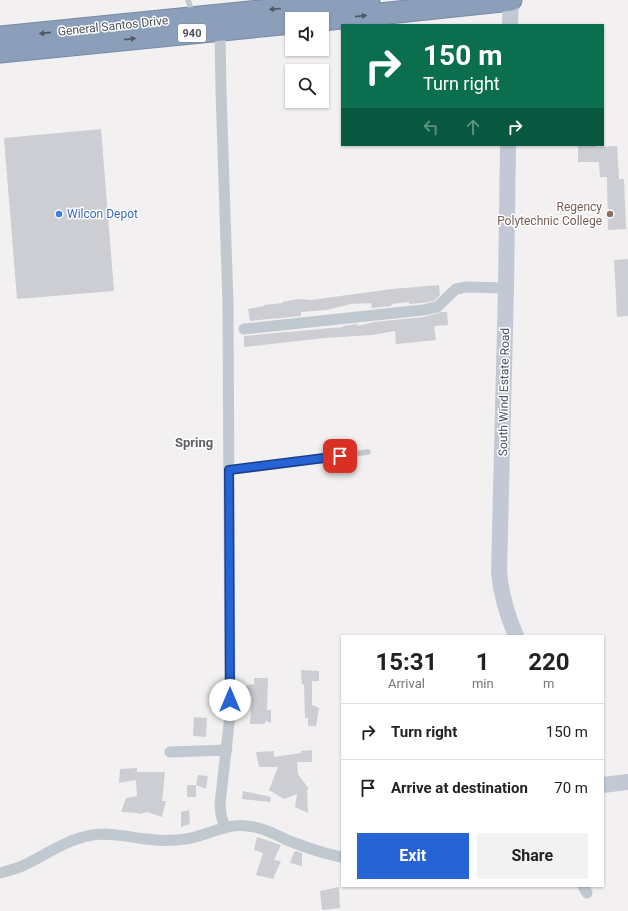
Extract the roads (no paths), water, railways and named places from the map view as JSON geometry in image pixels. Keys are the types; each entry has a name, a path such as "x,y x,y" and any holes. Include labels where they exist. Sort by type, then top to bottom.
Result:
{"highway":[{"name":"General Santos Drive","path":"0,38 191,9 369,0"},
{"path":"329,19 511,0"},
{"name":"General Santos Drive","path":"0,52 285,24"}],"street":[{"path":"510,24 511,0"},
{"path":"220,31 220,91 228,304 230,715 220,804 225,828"},
{"name":"South Wind Estate Road","path":"508,146 499,572 501,588 509,619 516,635"},
{"path":"244,329 423,310 437,307 456,289 467,287 506,288"},
{"path":"170,752 227,750"},
{"path":"604,785 628,782"},
{"path":"0,873 21,866 74,840 93,835 111,835 170,841 204,836 225,828 237,826 263,829 304,847 341,857"}],"lane":[{"path":"229,470 368,452"}],"place":[{"name":"Wilcon Depot","path":"59,214"},
{"name":"Regency Polytechnic College","path":"610,214"}],"district":[{"name":"Spring","path":"194,442"}]}
